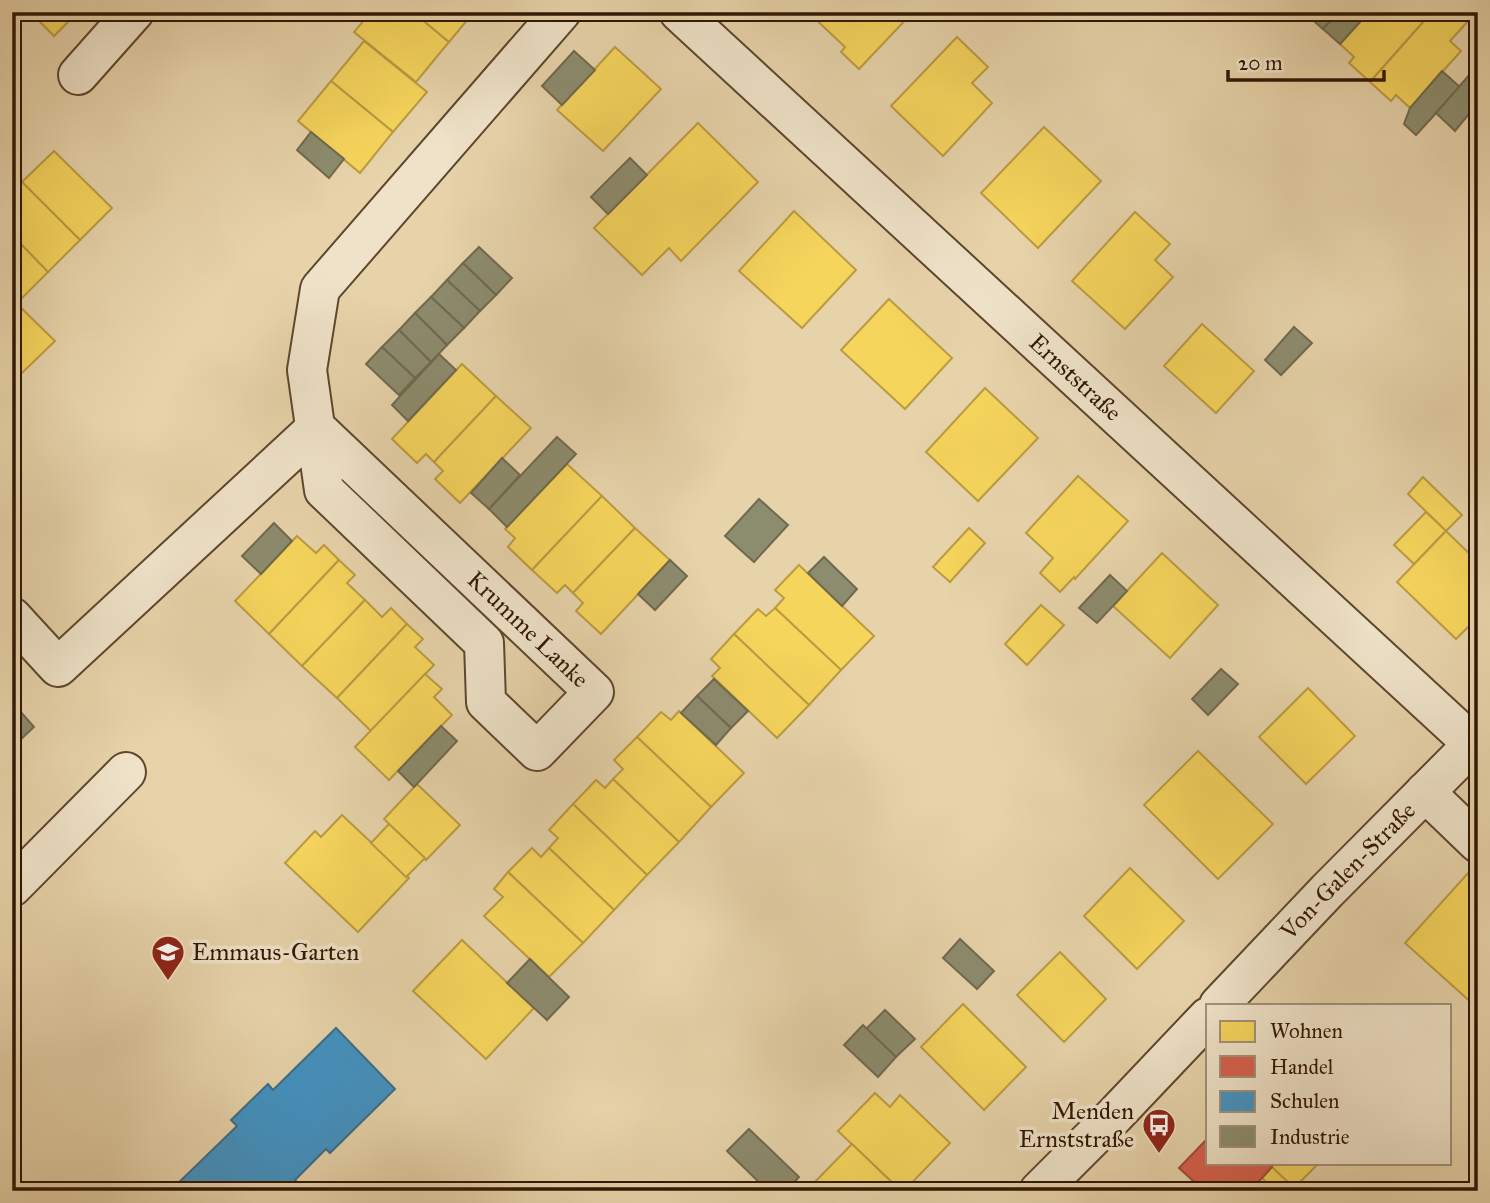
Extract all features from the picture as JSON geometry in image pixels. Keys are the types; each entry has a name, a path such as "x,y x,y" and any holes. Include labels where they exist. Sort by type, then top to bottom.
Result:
{"street":[{"path":"78,75 134,12"},
{"name":"Krumme Lanke","path":"316,428 594,692 537,751 486,702 484,643 324,490 307,370 320,289 561,12"},
{"name":"Ernststraße","path":"679,12 1475,741"},
{"path":"12,617 58,667 316,428"},
{"name":"Von-Galen-Straße","path":"1220,1004 1475,741"},
{"path":"12,887 126,772"},
{"path":"1425,792 1478,843"},
{"path":"1039,1191 1206,1019"}],"building: Wohnen":[{"path":"12,12 29,12 12,29"},
{"path":"30,12 78,12 54,36"},
{"path":"371,12 413,12 449,42 416,82 354,32"},
{"path":"413,12 474,12 449,42"},
{"path":"808,12 913,12 859,69 841,52 845,47"},
{"path":"1369,12 1432,12 1370,82 1349,63 1354,57 1340,44"},
{"path":"1432,12 1462,12 1470,19 1450,41 1461,51 1410,108 1396,95 1391,101 1370,82"},
{"path":"957,37 988,67 972,83 992,103 943,156 891,106"},
{"path":"364,41 427,92 393,132 331,81"},
{"path":"615,47 661,89 603,151 557,110"},
{"path":"331,81 393,132 360,173 298,121"},
{"path":"698,123 758,182 681,261 669,248 642,275 594,228"},
{"path":"1044,127 1101,181 1038,248 981,193"},
{"path":"54,151 112,208 80,240 22,182"},
{"path":"22,182 80,240 48,272 12,235 12,192"},
{"path":"794,211 856,270 802,328 739,271"},
{"path":"1135,212 1170,244 1155,260 1173,277 1125,329 1072,281"},
{"path":"12,235 48,272 17,303 12,299"},
{"path":"12,299 55,341 22,373 12,364"},
{"path":"889,299 952,358 905,409 841,350"},
{"path":"1202,324 1254,371 1216,413 1164,366"},
{"path":"462,364 496,396 434,462 426,454 417,463 392,439"},
{"path":"985,388 1038,438 978,501 926,452"},
{"path":"496,396 531,428 460,503 435,479 443,471 434,462"},
{"path":"567,464 602,496 532,570 508,547 515,538 505,529"},
{"path":"1078,476 1128,521 1060,592 1040,573 1053,558 1026,533"},
{"path":"1423,477 1462,515 1446,531 1408,494"},
{"path":"602,496 635,528 573,593 565,585 557,593 532,570"},
{"path":"1426,512 1446,531 1414,564 1394,545"},
{"path":"635,528 670,560 601,634 576,611 583,603 573,593"},
{"path":"969,528 985,543 950,582 933,567"},
{"path":"1446,531 1478,562 1478,617 1456,639 1397,582"},
{"path":"297,536 316,553 324,545 339,560 269,634 235,601"},
{"path":"1162,553 1218,605 1170,658 1113,606"},
{"path":"339,560 355,575 347,583 365,600 302,666 269,634"},
{"path":"799,565 874,636 841,670 775,608 784,598 775,590"},
{"path":"365,600 382,617 391,608 407,624 337,698 302,666"},
{"path":"1041,605 1064,625 1027,665 1005,644"},
{"path":"775,608 841,670 809,705 734,634 758,609 766,616"},
{"path":"407,624 423,639 415,647 434,665 371,731 337,698"},
{"path":"734,634 809,705 777,738 712,676 720,668 711,659"},
{"path":"425,674 442,689 434,697 452,715 389,780 355,747"},
{"path":"1308,688 1355,736 1306,784 1259,737"},
{"path":"679,711 744,773 711,807 637,737 661,712 671,720"},
{"path":"637,737 711,807 679,842 613,779 623,769 614,760"},
{"path":"1198,751 1273,824 1218,879 1144,805"},
{"path":"613,779 679,842 647,875 573,804 596,780 605,788"},
{"path":"417,784 460,825 426,860 384,819"},
{"path":"573,804 647,875 614,910 549,848 558,838 549,830"},
{"path":"342,815 409,878 358,932 285,863 315,831 321,837"},
{"path":"389,824 425,858 406,877 371,843"},
{"path":"532,848 541,857 549,848 614,910 583,943 508,872"},
{"path":"1478,862 1478,999 1473,1004 1405,943"},
{"path":"1130,868 1184,921 1137,969 1084,916"},
{"path":"508,872 583,943 549,977 484,916 503,897 494,889"},
{"path":"462,940 534,1008 486,1059 413,991"},
{"path":"1060,952 1106,999 1064,1042 1017,995"},
{"path":"963,1004 1026,1067 984,1110 921,1047"},
{"path":"875,1093 890,1107 900,1095 950,1143 904,1191 838,1131"},
{"path":"852,1144 901,1191 806,1191"},
{"path":"1268,1164 1318,1164 1294,1188"},
{"path":"1272,1167 1297,1191 1276,1191 1262,1178"}],"building: Handel":[{"path":"1206,1140 1206,1164 1268,1164 1272,1167 1250,1191 1204,1191 1179,1168"}],"building: Schulen":[{"path":"336,1028 395,1089 330,1153 326,1149 295,1180 299,1184 292,1191 177,1191 174,1187 237,1126 231,1120 268,1084 273,1090"}],"building: Industrie":[{"path":"1307,12 1339,12 1323,29"},
{"path":"1339,12 1369,12 1340,44 1323,29"},
{"path":"574,51 595,70 562,105 542,86"},
{"path":"1442,71 1460,87 1416,135 1404,124 1410,108"},
{"path":"1471,73 1478,79 1478,103 1455,131 1436,113"},
{"path":"311,132 344,159 329,178 297,150"},
{"path":"630,158 647,175 608,214 591,197"},
{"path":"479,247 512,278 496,295 463,263"},
{"path":"463,263 496,295 480,311 447,280"},
{"path":"447,280 480,311 464,328 431,297"},
{"path":"431,297 464,328 447,345 415,313"},
{"path":"415,313 447,345 431,362 399,330"},
{"path":"1294,327 1312,343 1281,375 1265,360"},
{"path":"399,330 431,362 415,378 382,347"},
{"path":"382,347 415,378 399,395 366,364"},
{"path":"439,354 456,370 408,421 392,405"},
{"path":"557,437 576,454 507,527 489,509"},
{"path":"502,458 520,475 489,509 471,493"},
{"path":"759,499 788,525 754,562 725,536"},
{"path":"274,523 292,541 261,574 242,556"},
{"path":"824,557 857,589 842,606 808,573"},
{"path":"670,560 687,576 655,610 638,594"},
{"path":"1110,575 1127,591 1097,623 1079,608"},
{"path":"1221,669 1238,684 1208,715 1192,699"},
{"path":"714,679 748,711 731,728 697,696"},
{"path":"697,696 731,728 716,745 681,713"},
{"path":"12,702 34,727 19,741 12,733"},
{"path":"441,726 457,741 414,787 398,771"},
{"path":"960,939 994,971 977,989 943,958"},
{"path":"530,959 569,997 547,1020 507,983"},
{"path":"885,1010 915,1039 896,1057 866,1029"},
{"path":"863,1025 896,1057 878,1077 844,1045"},
{"path":"749,1129 799,1177 786,1191 768,1191 727,1151"}],"place":[{"name":"Emmaus-Garten","path":"168,982"},
{"name":"Menden Ernststraße","path":"1159,1155"}]}
